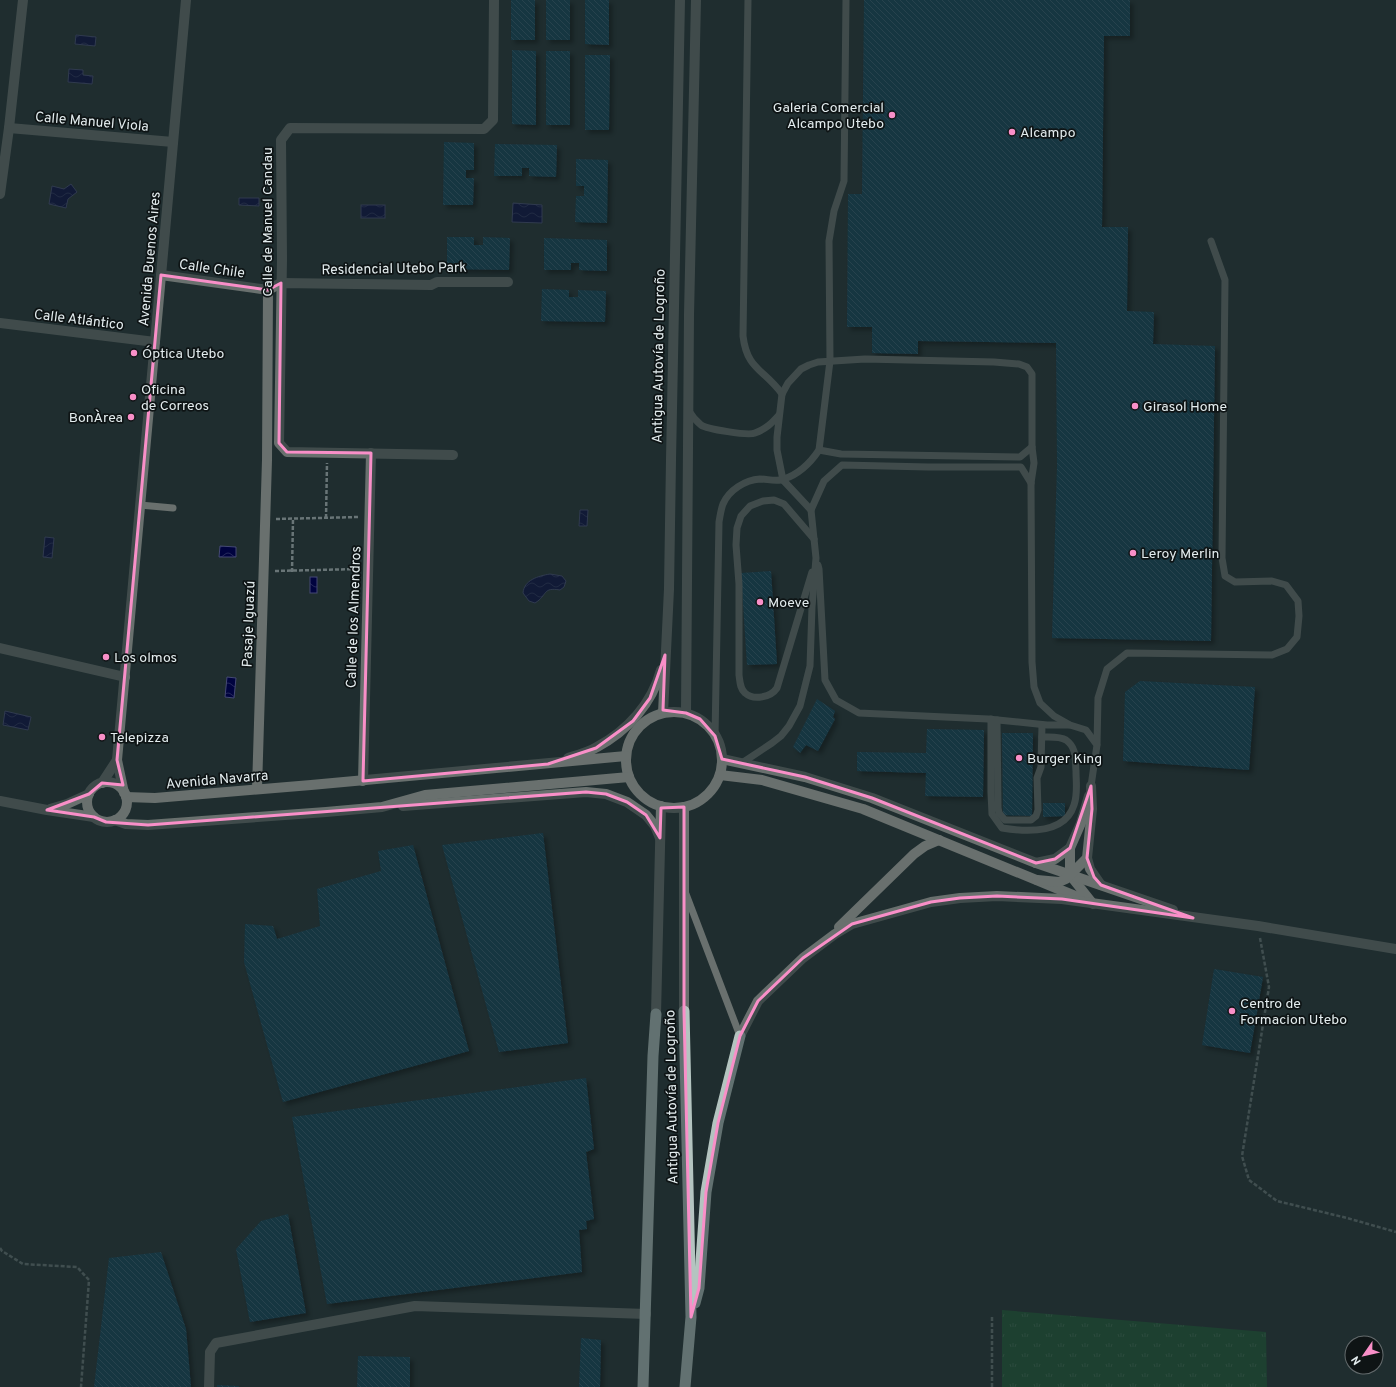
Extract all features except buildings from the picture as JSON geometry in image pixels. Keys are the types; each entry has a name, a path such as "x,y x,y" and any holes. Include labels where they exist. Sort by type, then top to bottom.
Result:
{"highway":[{"name":"Antigua Autovía de Logroño","path":"684,1011 691,1317 685,1387"},
{"name":"Antigua Autovía de Logroño","path":"643,1387 653,1056 656,1014"},
{"path":"691,1317 698,1288 703,1243 706,1192 718,1123 740,1036"}],"street":[{"path":"0,194 23,0"},
{"name":"Avenida Buenos Aires","path":"125,795 117,760 186,0"},
{"name":"Calle de Manuel Candau","path":"453,455 287,452 279,443 281,140 290,128 484,129 493,120 494,0"},
{"name":"Antigua Autovía de Logroño","path":"663,713 669,589 680,0"},
{"path":"686,713 692,134 696,0"},
{"name":"Calle Manuel Viola","path":"9,128 173,142"},
{"name":"Calle Chile","path":"161,275 268,290"},
{"name":"Residencial Utebo Park","path":"281,283 431,285 437,282 508,282"},
{"path":"268,290 281,283"},
{"name":"Pasaje Iguazú","path":"257,790 267,460 268,290"},
{"name":"Calle Atlántico","path":"0,323 155,342"},
{"name":"Calle de los Almendros","path":"362,781 371,453"},
{"path":"0,648 125,678"},
{"path":"548,764 596,748 615,737 633,721 650,698 659,678 665,655"},
{"path":"671,711 686,713 700,719 712,730 719,744 722,759 720,775 712,790 700,801 684,807 668,808 652,803 639,794 629,777 625,764 626,748 632,734 642,722 656,714 671,711"},
{"path":"548,764 626,756"},
{"path":"722,759 806,777 872,798 1036,863 1193,918"},
{"name":"Avenida Buenos Aires","path":"102,783 117,760"},
{"name":"Avenida Navarra","path":"125,795 155,798 548,764"},
{"path":"720,775 762,780 863,808 1093,904"},
{"path":"382,807 425,794 629,777"},
{"path":"102,783 112,783 121,789 125,795 127,802 125,811 115,820 106,822 98,820 91,813 87,804 89,794 94,787 102,783"},
{"path":"1091,786 1081,823 1070,848 1070,875 1093,904"},
{"path":"1091,786 1092,809 1086,858 1090,869 1101,885"},
{"path":"115,820 126,824 139,825 319,813 586,792 606,794 627,802 646,815 655,826 660,838"},
{"path":"47,810 67,804 89,794"},
{"path":"0,801 94,817"},
{"name":"Antigua Autovía de Logroño","path":"656,1014 661,806"},
{"name":"Antigua Autovía de Logroño","path":"684,807 684,1011"},
{"path":"823,943 914,854 925,846 939,840"},
{"path":"1036,863 1055,859 1070,848"},
{"path":"1037,880 1059,882 1066,879 1086,858"},
{"path":"740,1036 758,1001 803,958 852,924 931,902 960,898 997,896 1062,899 1258,926 1396,949"},
{"path":"209,1387 210,1352 216,1343 415,1306 646,1314"}],"lane":[{"path":"748,0 744,336 746,353 750,360 782,394"},
{"path":"715,736 719,522 723,505 731,492 744,483 760,479 784,480 802,469 820,450 830,361 829,241 834,211 844,181 846,0"},
{"path":"1091,786 1097,745 1098,698 1107,669 1127,653 1272,655 1286,649 1297,637 1299,616 1298,601 1286,585 1272,581 1235,582 1225,576 1222,558 1225,280 1211,241"},
{"path":"811,510 784,480 777,450 782,394 801,369 818,362 865,359 994,362 1019,364 1027,368 1032,374 1032,447 1034,463 1031,483 1032,662 1034,687 1040,703 1054,716 1070,725 1086,730 1097,745"},
{"path":"689,410 693,418 702,426 721,431 754,434 768,428 780,414"},
{"path":"820,450 841,454 1020,457 1032,447"},
{"path":"1031,483 1021,467 928,467 842,464 824,481 811,510 816,558 819,569 825,680 836,700 859,713 994,720 1042,725 1070,725"},
{"path":"814,539 784,504 774,500 763,501 750,506 741,516 737,528 736,545 739,584 739,675 741,688 750,696 760,697 770,695 777,688 816,558"},
{"path":"140,505 173,508"},
{"path":"742,763 781,736 789,726 800,706 810,666 812,606 816,558"},
{"path":"994,720 998,808 1005,820 1031,820 1036,816 1038,810 1038,778 1041,766 1042,725"},
{"path":"994,720 991,792 992,814 1002,828 1036,831 1056,825 1068,818 1075,804 1076,756 1072,746 1065,740 1054,737 1042,737"},
{"path":"684,889 740,1036"}],"path":[{"path":"326,518 328,452"},
{"path":"265,519 370,517"},
{"path":"292,572 293,518"},
{"path":"264,571 292,572 368,569"},
{"path":"1258,926 1269,987 1242,1156 1249,1180 1277,1200 1396,1232"},
{"path":"0,1248 2,1251 22,1264 77,1267 89,1280 81,1387"},
{"path":"992,1317 992,1387"}],"highlighted area":[{"path":"161,275 268,290 281,283 279,443 287,452 371,453 363,781 548,764 596,748 633,721 650,698 665,655 663,710 686,713 700,719 715,736 722,759 805,777 872,798 1036,863 1055,859 1070,848 1091,786 1092,809 1087,858 1094,877 1101,885 1193,918 1062,899 997,896 960,898 931,902 852,924 803,958 758,1001 740,1036 718,1123 706,1192 699,1288 691,1317 684,1011 684,807 661,808 660,838 646,815 627,802 606,794 586,792 148,825 106,822 94,817 47,810 89,794 102,783 123,785 117,760"}],"green space":[{"path":"1002,1310 1266,1332 1267,1387 1002,1387"}],"water":[{"path":"76,35 96,37 95,46 75,44"},
{"path":"69,69 83,70 83,75 93,76 92,84 68,82"},
{"path":"71,184 77,192 68,199 66,208 49,204 52,186 64,189"},
{"path":"239,198 259,198 259,206 239,205"},
{"path":"513,203 542,205 542,223 512,222"},
{"path":"361,205 385,205 385,218 361,218"},
{"path":"580,510 588,510 587,526 579,526"},
{"path":"45,537 54,538 52,558 43,557"},
{"path":"220,546 236,547 236,557 219,557"},
{"path":"550,574 562,576 566,581 564,587 560,590 554,589 546,592 535,603 529,601 523,593 526,585 536,577"},
{"path":"310,577 317,577 317,593 310,593"},
{"path":"227,677 236,678 234,698 225,697"},
{"path":"5,711 31,717 28,730 3,725"}],"place":[{"name":"Galeria Comercial Alcampo Utebo","path":"892,115"},
{"name":"Alcampo","path":"1012,132"},
{"name":"Óptica Utebo","path":"134,353"},
{"name":"Oficina de Correos","path":"133,397"},
{"name":"Girasol Home","path":"1135,406"},
{"name":"BonÀrea","path":"131,417"},
{"name":"Leroy Merlin","path":"1133,553"},
{"name":"Moeve","path":"760,602"},
{"name":"Los olmos","path":"106,657"},
{"name":"Telepizza","path":"102,737"},
{"name":"Burger King","path":"1019,758"},
{"name":"Centro de Formacion Utebo","path":"1232,1011"}]}
